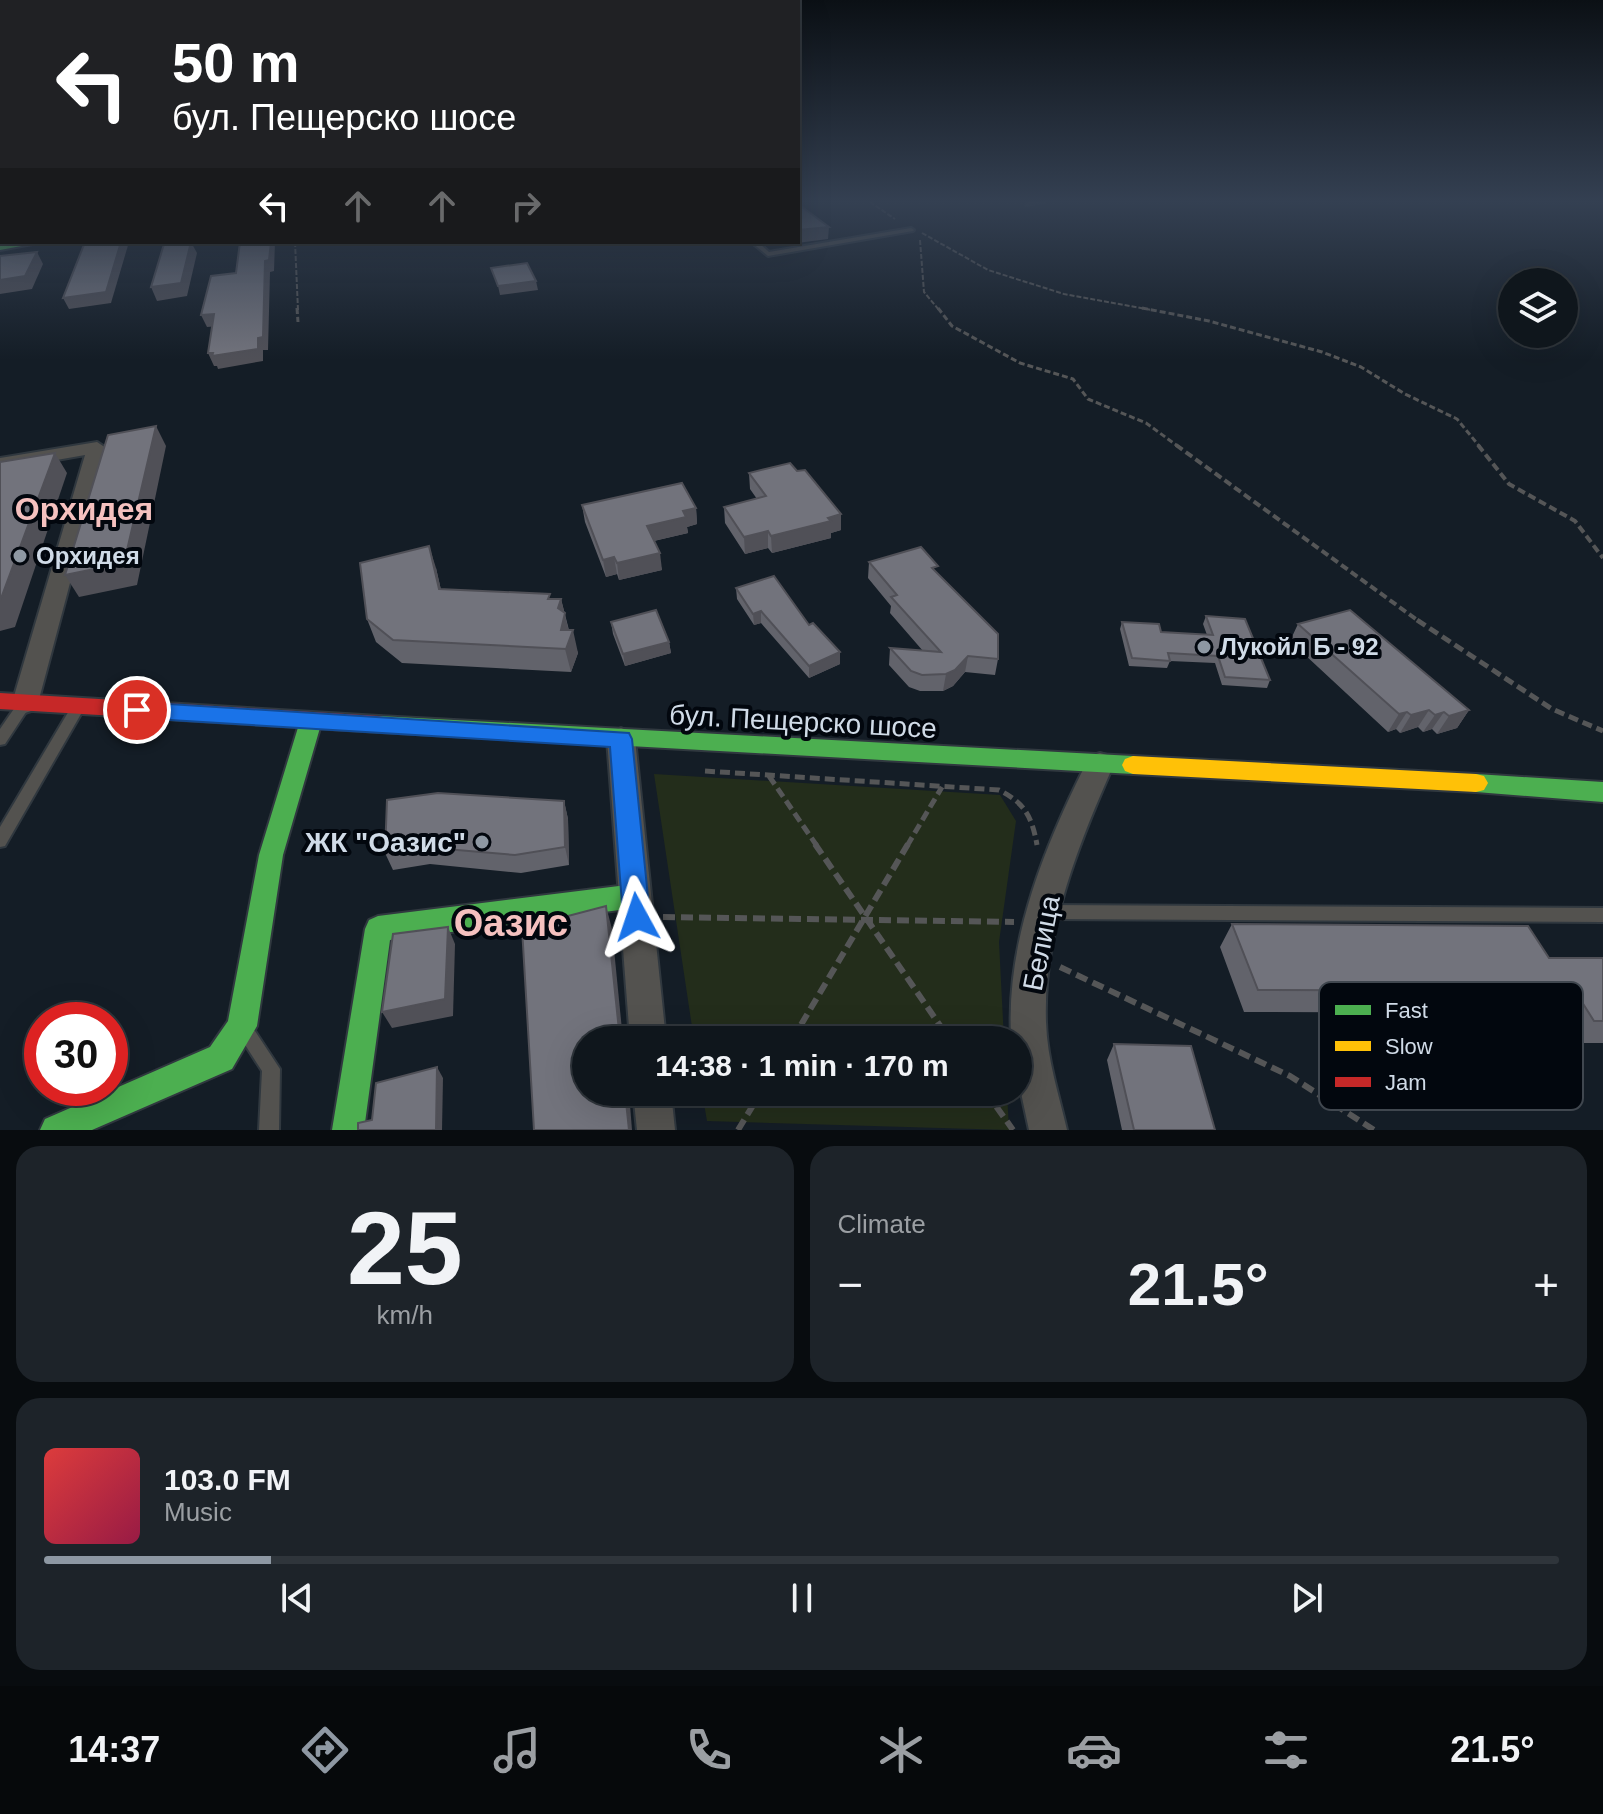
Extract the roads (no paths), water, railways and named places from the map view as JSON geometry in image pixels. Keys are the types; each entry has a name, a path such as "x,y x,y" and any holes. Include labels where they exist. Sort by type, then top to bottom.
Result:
{"main road":[{"name":"бул. Пещерско шосе","path":"0,701 621,739 1422,779 1603,792"},
{"path":"56,1130 221,1058 242,1026 271,855 311,721"},
{"path":"348,1130 378,929 636,906"}],"street":[{"path":"0,464 97,448 25,703"},
{"path":"621,739 647,1026"},
{"name":"Белица","path":"1048,1130 1028,1023 1023,946 1026,915 1100,764"},
{"path":"653,1106 656,1130"}],"lane":[{"path":"0,740 25,703"},
{"path":"0,841 79,706"},
{"path":"1026,915 1603,915"},
{"path":"242,1026 271,1069 269,1130"}],"place":[{"name":"Орхидея","path":"20,556"},
{"name":"Лукойл Б - 92","path":"1204,647"},
{"name":"ЖК \"Оазис\"","path":"482,842"}],"district":[{"name":"Орхидея","path":"84,509"},
{"name":"Оазис","path":"511,923"}]}
